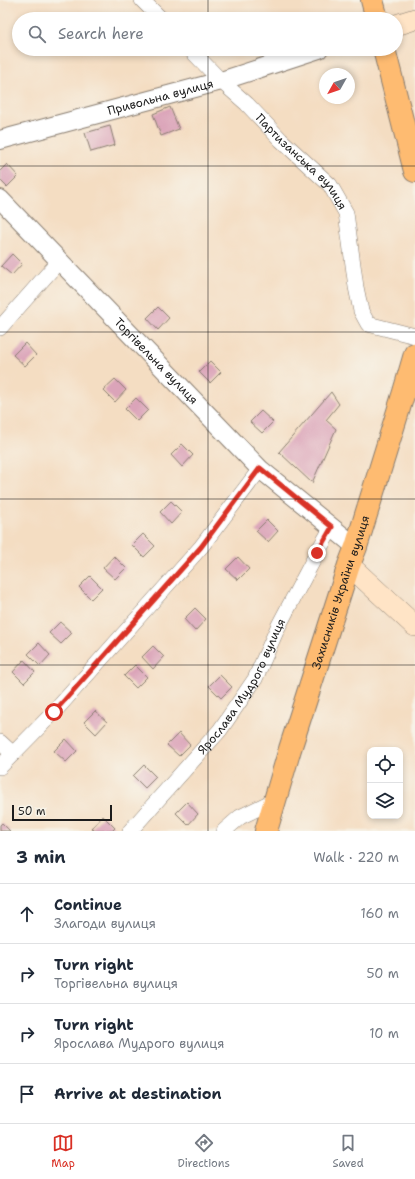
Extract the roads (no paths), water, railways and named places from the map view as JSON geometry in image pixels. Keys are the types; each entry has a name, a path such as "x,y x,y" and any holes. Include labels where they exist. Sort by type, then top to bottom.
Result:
{"highway":[{"path":"372,0 375,12"},
{"path":"386,56 415,170"},
{"name":"Захисників України вулиця","path":"266,831 290,749 353,556 415,354"}],"main road":[{"path":"403,23 415,19"},
{"path":"353,556 415,626"}],"street":[{"path":"142,0 154,12"},
{"name":"Партизанська вулиця","path":"197,56 221,81 247,104 281,140 330,185 346,213 356,287 361,311 368,324 415,336"},
{"name":"Привольна вулиця","path":"0,140 221,81 298,56"},
{"name":"Торгівельна вулиця","path":"0,199 260,468 332,527 353,556"},
{"path":"0,328 60,260"},
{"path":"0,767 54,712 201,547 260,468"},
{"name":"Ярослава Мудрого вулиця","path":"130,831 220,730 255,679 278,627 332,527"},
{"path":"0,742 13,754"},
{"path":"224,831 240,817 275,800"}]}
